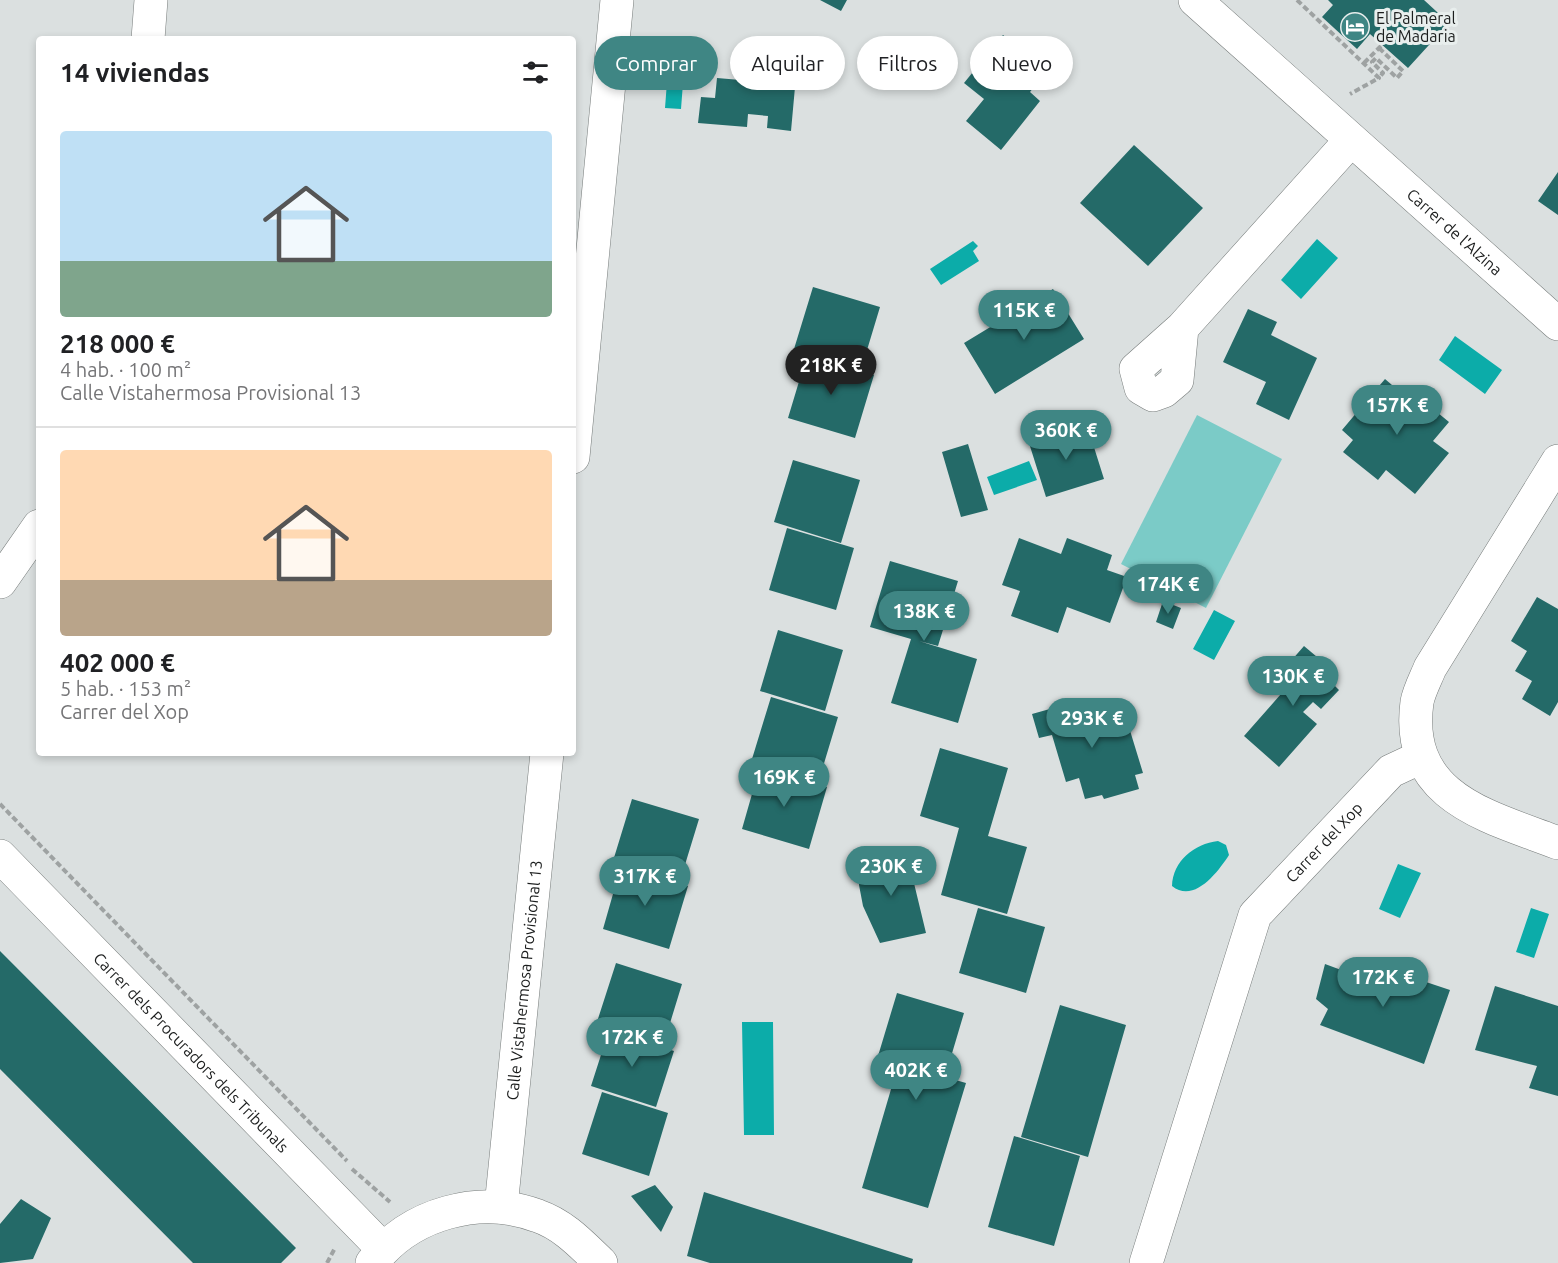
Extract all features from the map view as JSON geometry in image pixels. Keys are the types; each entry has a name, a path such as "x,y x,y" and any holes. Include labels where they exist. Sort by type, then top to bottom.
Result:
{"street":[{"path":"148,36 151,0"},
{"path":"576,426 617,0"},
{"name":"Carrer de l'Alzina","path":"1195,0 1558,324"},
{"path":"1182,328 1351,140"},
{"path":"1558,461 1430,668 1417,701 1421,757 1431,777 1447,794 1479,812 1558,843"},
{"path":"0,582 36,530"},
{"name":"Calle Vistahermosa Provisional 13","path":"501,1207 547,756"},
{"name":"Carrer del Xop","path":"1146,1263 1255,915 1391,771 1421,757"},
{"name":"Carrer dels Procuradors dels Tribunals","path":"0,856 377,1256"},
{"path":"377,1256 417,1223 458,1209 501,1207 539,1216 574,1236 601,1263"}],"path":[{"path":"1297,0 1379,78"},
{"path":"1327,118 1351,93 1379,78 1383,73 1372,62 1376,58 1397,78 1403,71 1381,46 1365,63"},
{"path":"0,804 354,1168"}],"shaded area":[{"path":"666,90 682,90 681,109 665,108"},
{"path":"1317,239 1338,258 1301,299 1281,280"},
{"path":"973,241 978,246 973,251 979,261 941,285 930,269"},
{"path":"1455,336 1502,370 1485,394 1439,360"},
{"path":"1197,415 1282,459 1206,608 1121,564"},
{"path":"1029,461 1037,480 994,495 987,477"},
{"path":"1214,610 1235,621 1214,660 1193,649"},
{"path":"1218,841 1226,845 1229,855 1219,870 1205,884 1189,891 1180,891 1172,886 1176,869 1186,855 1201,846"},
{"path":"1398,864 1421,873 1400,918 1379,909"},
{"path":"1531,908 1549,914 1534,958 1516,952"},
{"path":"742,1022 773,1022 774,1135 744,1135"}],"building":[{"path":"820,0 847,0 841,11"},
{"path":"1328,0 1424,0 1449,23 1408,68 1370,34 1357,49 1322,17 1333,5"},
{"path":"970,76 970,88 964,83"},
{"path":"718,78 730,79 730,90 795,90 791,131 767,128 768,116 748,114 747,127 698,123 701,97 715,98"},
{"path":"973,90 1032,90 1030,92 1040,101 1001,150 966,121 984,99"},
{"path":"1134,145 1203,208 1148,266 1080,203"},
{"path":"1558,172 1558,215 1538,201"},
{"path":"813,287 880,307 861,370 794,349"},
{"path":"1053,289 1084,339 995,394 964,343"},
{"path":"1248,309 1277,322 1271,335 1317,358 1289,420 1256,404 1266,382 1223,362"},
{"path":"807,355 874,375 855,438 788,418"},
{"path":"1385,379 1399,391 1404,385 1449,422 1433,441 1449,453 1415,494 1386,470 1378,480 1343,452 1353,440 1342,430"},
{"path":"1087,425 1104,479 1046,497 1029,443"},
{"path":"968,444 988,510 961,517 942,452"},
{"path":"793,460 860,480 841,543 774,522"},
{"path":"787,528 854,548 836,610 769,590"},
{"path":"1019,538 1061,554 1067,538 1112,555 1107,570 1127,577 1110,623 1067,607 1058,633 1011,616 1020,591 1002,585"},
{"path":"890,561 958,581 938,646 919,641 977,659 958,723 891,703 911,639 870,627"},
{"path":"1537,597 1558,609 1558,702 1550,716 1522,699 1532,681 1515,671 1527,651 1511,641"},
{"path":"1163,601 1181,608 1173,629 1156,622"},
{"path":"778,630 843,650 825,711 760,691"},
{"path":"1304,646 1336,673 1329,680 1339,690 1321,709 1313,702 1303,712 1317,724 1279,767 1244,736 1288,686 1277,677"},
{"path":"771,697 838,717 819,780 752,759"},
{"path":"1089,698 1093,713 1108,708 1114,729 1128,724 1143,773 1135,775 1139,789 1104,799 1102,795 1085,799 1079,778 1066,782 1052,735 1039,738 1032,714"},
{"path":"940,748 1008,768 988,836 1027,847 1007,914 941,895 959,828 920,816"},
{"path":"760,766 827,787 809,849 742,829"},
{"path":"632,799 699,819 680,881 613,861"},
{"path":"906,850 926,933 880,943 863,906 859,885 859,860"},
{"path":"621,866 688,886 669,949 603,929"},
{"path":"978,908 1045,927 1026,993 959,973"},
{"path":"0,951 296,1248 281,1263 193,1263 0,1069"},
{"path":"1360,960 1450,990 1424,1064 1320,1025 1328,1009 1316,999 1325,964 1352,974"},
{"path":"616,963 682,984 663,1046 596,1025"},
{"path":"1495,986 1558,1006 1558,1096 1529,1088 1537,1066 1475,1050"},
{"path":"897,993 964,1013 945,1077 966,1083 928,1208 862,1188 899,1062 878,1056"},
{"path":"1060,1005 1126,1025 1088,1157 1021,1137"},
{"path":"609,1030 674,1051 656,1107 591,1086"},
{"path":"602,1092 668,1113 649,1176 582,1154"},
{"path":"1014,1136 1080,1156 1054,1246 988,1227"},
{"path":"655,1185 673,1207 661,1232 631,1196"},
{"path":"704,1192 913,1259 912,1263 710,1263 687,1256"},
{"path":"21,1199 51,1218 33,1259 0,1263 0,1224"}],"place":[{"name":"El Palmeral de Madaria","path":"1355,27"}]}
